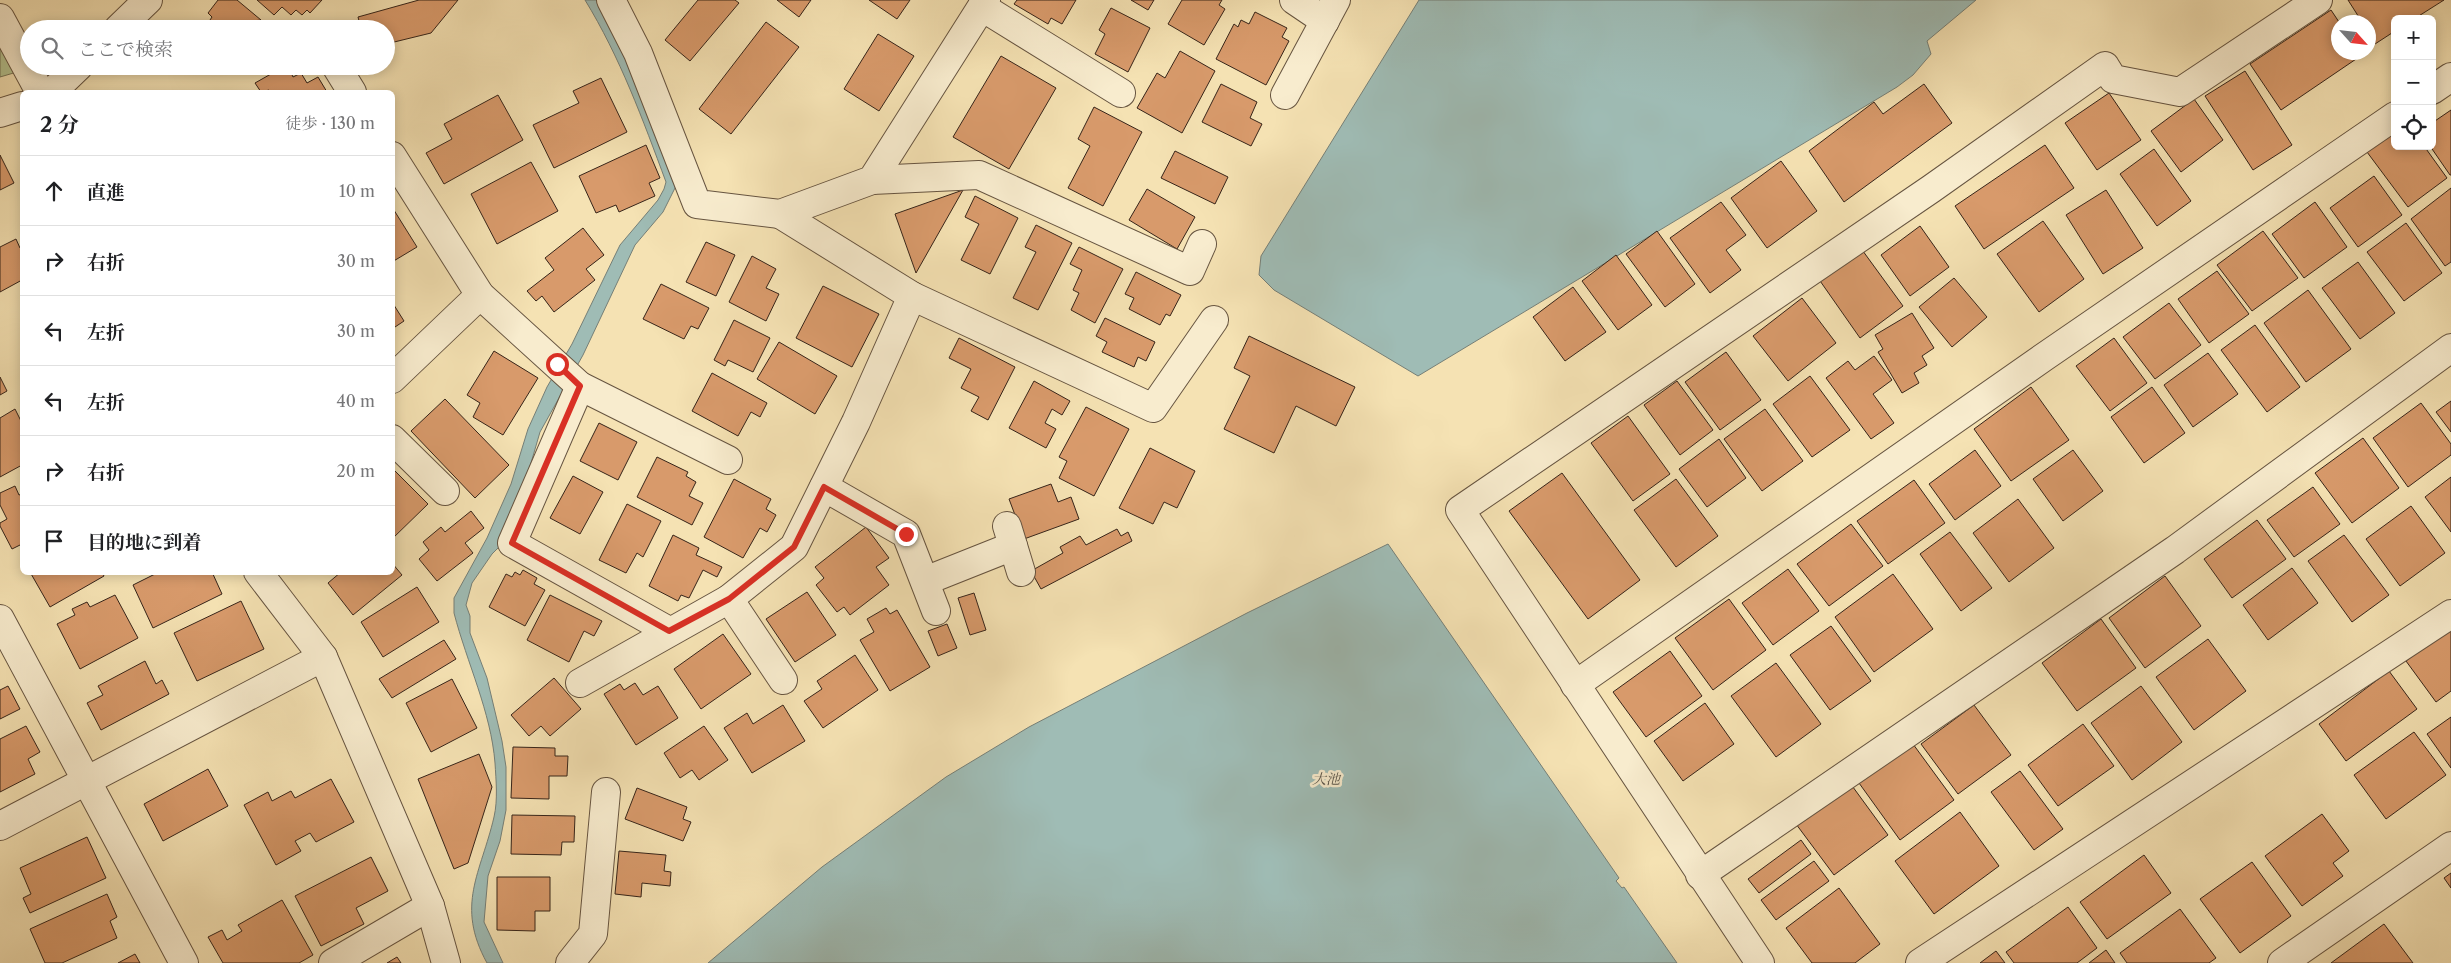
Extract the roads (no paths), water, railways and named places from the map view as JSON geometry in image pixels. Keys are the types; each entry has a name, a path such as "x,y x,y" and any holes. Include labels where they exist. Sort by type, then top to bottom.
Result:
{"street":[{"path":"127,20 148,0"},
{"path":"611,0 638,54 697,204 780,214 912,296 1153,408 1214,320"},
{"path":"1285,95 1330,10 1294,0"},
{"path":"1760,963 1460,510 1931,189 2105,66 2113,79 2180,92 2318,0"},
{"path":"872,180 984,4 1120,93"},
{"path":"0,18 20,55"},
{"path":"31,75 39,90"},
{"path":"54,90 70,75"},
{"path":"342,75 351,90"},
{"path":"2436,87 2451,78"},
{"path":"0,113 20,107"},
{"path":"1575,685 2044,357 2391,119"},
{"path":"395,165 480,295 580,386 728,460"},
{"path":"780,214 872,180 979,175 1190,271 1202,244"},
{"path":"395,376 480,295"},
{"path":"580,682 729,599 794,547 856,422 912,296"},
{"path":"1700,875 2175,550 2451,348"},
{"path":"580,386 512,543 669,631"},
{"path":"395,442 445,491"},
{"path":"824,487 906,534 936,611"},
{"path":"925,582 1010,536 1021,572"},
{"path":"260,575 323,657 430,906 446,963"},
{"path":"729,599 783,680"},
{"path":"1920,963 2451,614"},
{"path":"0,619 184,963"},
{"path":"0,826 323,657"},
{"path":"570,963 593,934 606,792"},
{"path":"2282,963 2451,846"},
{"path":"333,963 430,906"}],"water":[{"path":"585,0 603,0 678,182 663,212 635,245 583,355 540,432 524,487 499,547 472,583 466,605 470,616 470,633 487,678 502,741 506,767 506,810 500,841 488,876 484,922 503,963 487,963 473,924 472,906 474,889 496,804 495,763 493,744 484,706 454,613 454,598 487,538 511,484 528,429 547,387 572,344 620,245 658,200 666,182 620,66"},
{"path":"1419,0 1976,0 1927,41 1931,54 1913,75 1897,87 1418,376 1274,290 1259,275 1261,256"},
{"name":"大池","path":"1388,544 1619,878 1616,881 1622,888 1624,887 1677,963 708,963 822,867 946,777 1029,727 1247,613"}]}
